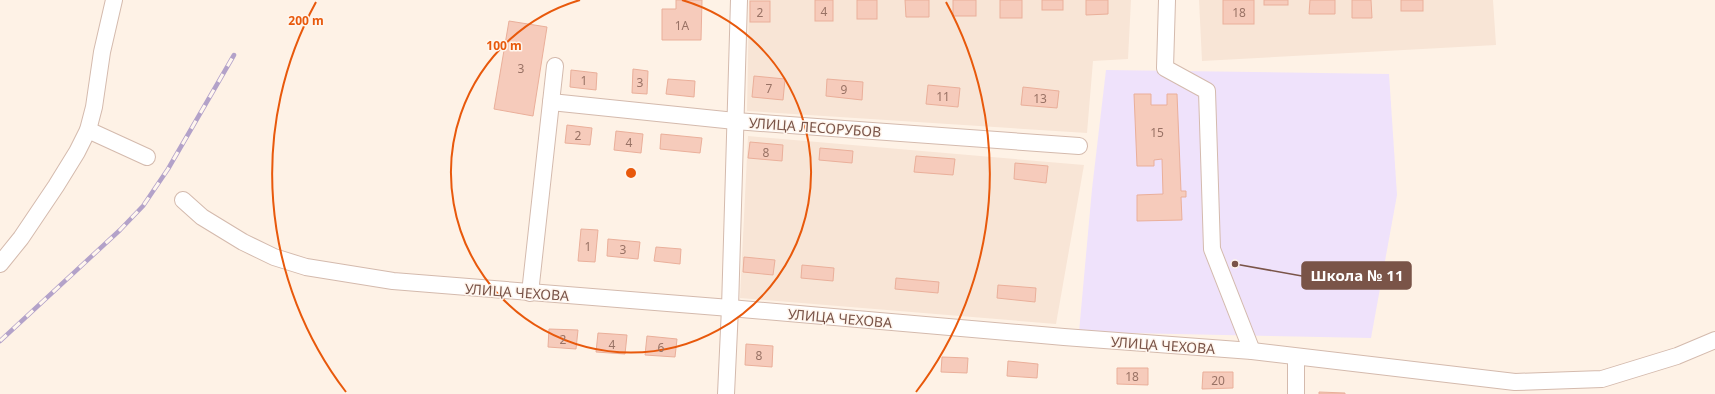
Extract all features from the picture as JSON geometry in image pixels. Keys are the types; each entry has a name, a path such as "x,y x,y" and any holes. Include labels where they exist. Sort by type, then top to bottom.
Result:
{"street":[{"path":"0,264 21,238 47,199 77,152 88,130 94,107 102,52 114,0"},
{"path":"726,394 739,0"},
{"path":"1166,0 1165,68 1207,91 1212,249 1252,351"},
{"path":"530,293 555,66"},
{"name":"УЛИЦА ЛЕСОРУБОВ","path":"551,102 735,121 1079,146"},
{"path":"88,130 147,157"},
{"name":"УЛИЦА ЧЕХОВА","path":"183,200 202,218 243,242 274,257 306,267 393,281 1064,337 1252,351 1515,388 1602,379 1676,356 1715,340"},
{"path":"1296,358 1296,394"}],"shaded area":[{"path":"749,0 1131,0 1128,59 1093,61 1087,133 747,111"},
{"path":"1199,0 1493,0 1496,45 1202,61"},
{"path":"1106,70 1389,74 1397,195 1371,338 1079,332 1092,189"},
{"path":"748,136 1084,165 1056,324 740,298"}],"building":[{"path":"676,0 702,0 701,40 662,40 662,9 676,9"},
{"path":"815,0 833,0 833,21 815,21"},
{"path":"857,0 877,0 877,19 857,19"},
{"path":"905,0 929,0 929,17 906,17"},
{"path":"953,0 976,0 976,16 953,16"},
{"path":"1000,0 1022,0 1022,18 1000,18"},
{"path":"1042,0 1063,0 1063,10 1042,10"},
{"path":"1086,0 1108,0 1108,14 1086,15"},
{"path":"1223,0 1254,0 1254,24 1223,24"},
{"path":"1264,0 1288,0 1288,5 1264,5"},
{"path":"1310,0 1335,0 1335,14 1309,14"},
{"path":"1352,0 1371,0 1372,18 1352,18"},
{"path":"1401,0 1423,0 1423,11 1401,11"},
{"path":"750,1 770,1 770,22 750,22"},
{"path":"509,21 547,27 533,116 494,109"},
{"path":"633,69 648,71 647,94 632,93"},
{"path":"571,70 597,73 596,90 570,87"},
{"path":"754,76 785,79 783,100 752,97"},
{"path":"668,79 695,81 694,97 666,94"},
{"path":"827,79 863,82 862,100 826,96"},
{"path":"928,85 960,88 958,107 926,104"},
{"path":"1023,87 1059,91 1057,108 1021,105"},
{"path":"1134,94 1151,94 1151,105 1167,105 1167,94 1177,94 1181,191 1186,191 1186,197 1181,197 1182,220 1137,221 1137,195 1163,194 1162,159 1154,160 1154,166 1137,166"},
{"path":"567,125 592,128 590,145 565,143"},
{"path":"616,131 643,134 641,153 614,150"},
{"path":"661,134 702,138 700,153 660,149"},
{"path":"750,142 783,145 782,161 748,158"},
{"path":"820,148 853,151 852,163 819,160"},
{"path":"916,156 955,159 953,175 914,172"},
{"path":"1015,163 1048,166 1046,183 1014,179"},
{"path":"581,229 598,230 595,262 578,261"},
{"path":"608,239 640,242 638,259 607,256"},
{"path":"656,247 681,249 680,264 654,261"},
{"path":"744,257 775,260 773,275 743,272"},
{"path":"802,265 834,268 833,281 801,278"},
{"path":"896,278 939,282 938,293 895,289"},
{"path":"998,285 1036,288 1035,302 997,298"},
{"path":"549,329 578,330 576,349 548,347"},
{"path":"598,333 627,335 625,354 596,352"},
{"path":"647,336 677,339 675,357 645,355"},
{"path":"746,344 773,346 772,367 745,365"},
{"path":"942,357 968,358 967,373 941,372"},
{"path":"1008,361 1038,364 1037,378 1007,376"},
{"path":"1117,368 1148,368 1148,385 1117,384"},
{"path":"1203,372 1233,372 1233,388 1202,389"},
{"path":"1319,392 1345,393 1345,394 1319,394"}],"railway":[{"path":"0,341 120,230 143,206 168,169 234,55"}],"place":[{"name":"Школа № 11","path":"1235,264"}]}
